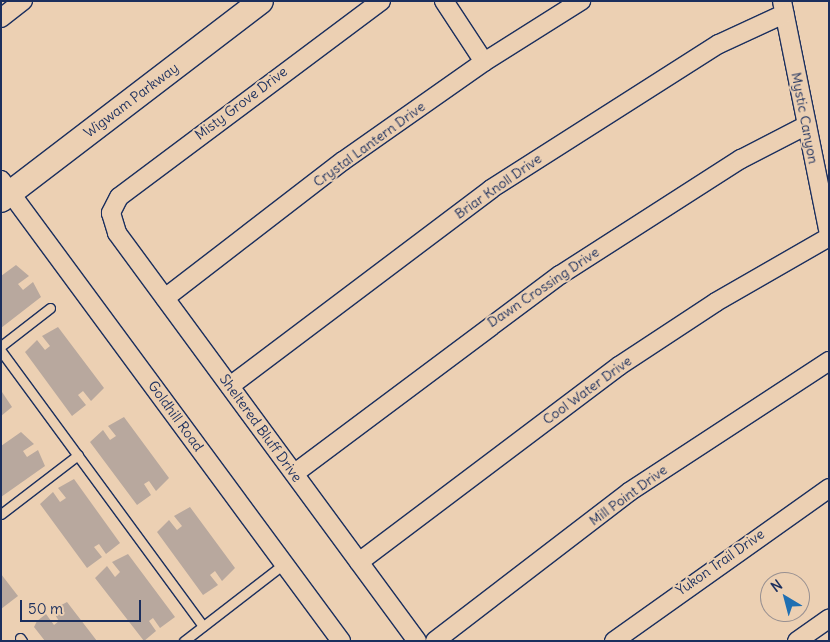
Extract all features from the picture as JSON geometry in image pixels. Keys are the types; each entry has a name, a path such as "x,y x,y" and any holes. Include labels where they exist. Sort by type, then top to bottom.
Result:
{"main road":[{"name":"Wigwam Parkway","path":"4,190 261,1"}],"street":[{"path":"1,18 23,1"},
{"name":"Misty Grove Drive","path":"111,213 119,197 381,1"},
{"path":"444,1 484,62"},
{"name":"Crystal Lantern Drive","path":"165,298 343,162 484,62 581,1"},
{"name":"Mystic Canyon","path":"783,8 829,236"},
{"name":"Briar Knoll Drive","path":"230,386 499,184 719,44 783,8"},
{"name":"Dawn Crossing Drive","path":"295,473 560,274 741,159 806,125"},
{"name":"Goldhill Road","path":"4,190 285,563 341,641"},
{"name":"Sheltered Bluff Drive","path":"111,213 117,232 417,641"},
{"name":"Cool Water Drive","path":"359,562 620,366 716,302 829,236"},
{"name":"Mill Point Drive","path":"435,641 629,492 829,361"},
{"name":"Yukon Trail Drive","path":"614,641 829,488"},
{"path":"797,641 829,618"}],"lane":[{"path":"1,346 50,308"},
{"path":"1,350 203,626"},
{"path":"1,514 78,455"},
{"path":"184,641 285,563"}],"building":[{"path":"16,265 29,276 18,284 23,290 33,282 41,297 1,328 1,276"},
{"path":"58,327 104,388 91,401 83,391 78,395 86,405 72,416 25,352 37,340 45,350 50,346 42,336"},
{"path":"1,393 12,407 1,416"},
{"path":"124,417 169,478 156,491 149,481 144,484 151,495 137,505 90,442 103,430 110,440 116,436 108,426"},
{"path":"21,432 34,444 23,451 27,457 38,450 45,466 1,497 1,446"},
{"path":"74,479 120,543 106,554 99,544 94,547 102,557 87,568 40,504 53,492 60,502 66,498 58,488"},
{"path":"190,507 235,568 222,581 215,571 210,575 218,585 203,595 157,532 169,520 177,530 182,526 174,516"},
{"path":"128,554 175,617 160,628 153,618 149,621 156,631 144,641 95,578 107,566 115,577 120,572 112,562"},
{"path":"1,574 18,596 1,609"},
{"path":"67,602 97,641 45,641 34,627 37,621 46,614 54,625 59,621 52,610"}]}
